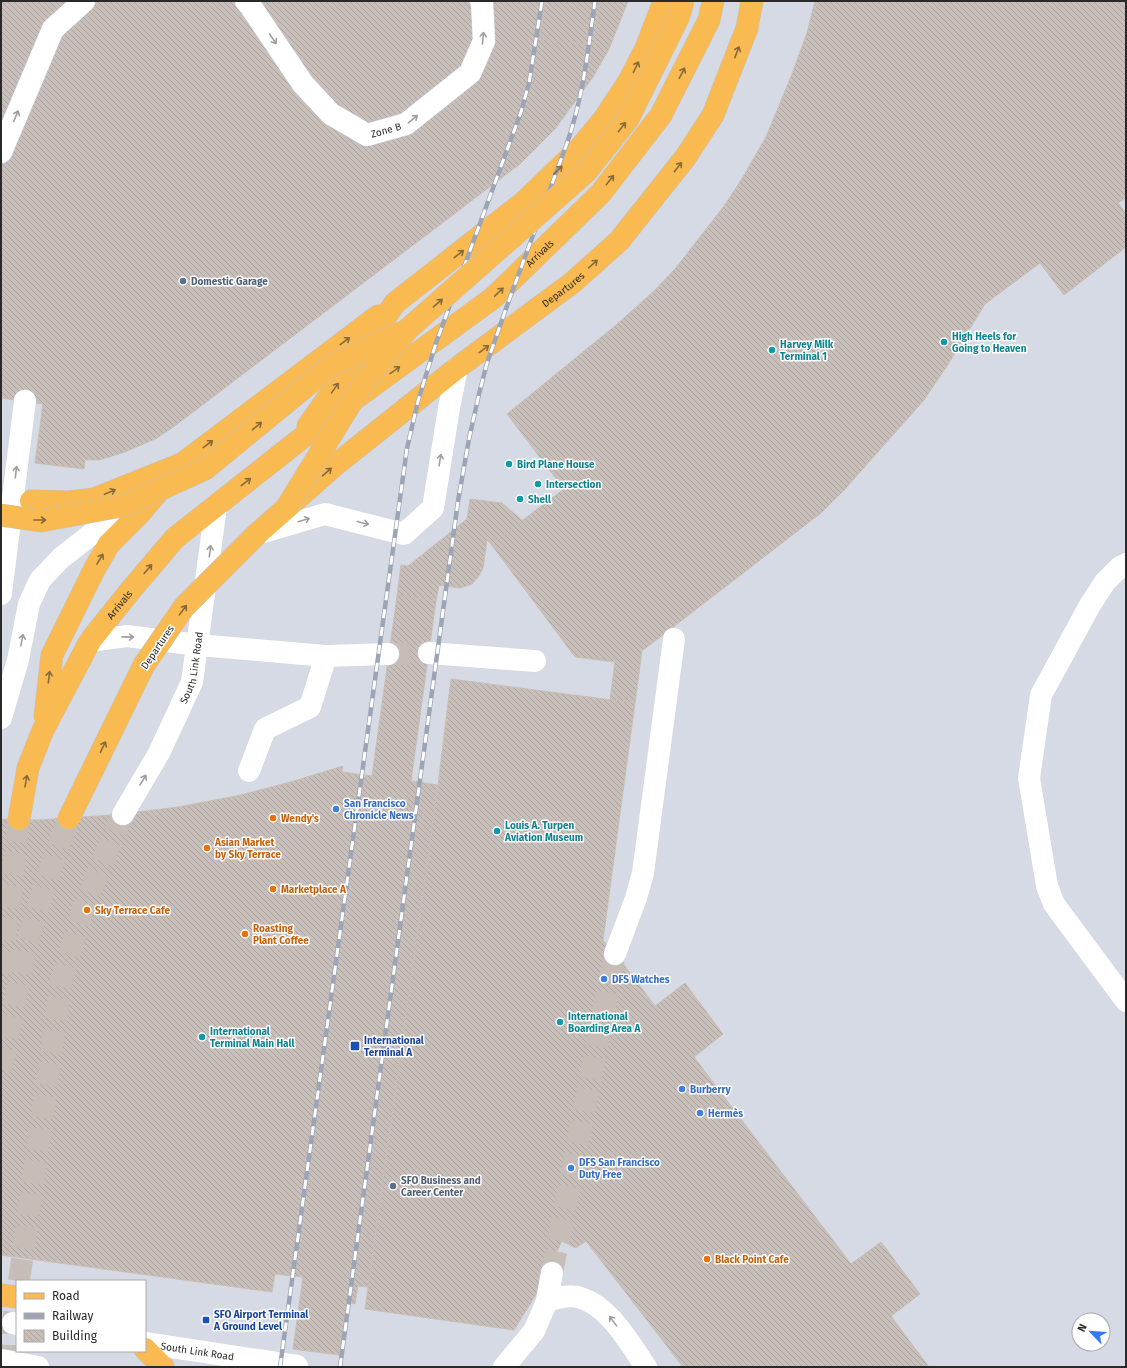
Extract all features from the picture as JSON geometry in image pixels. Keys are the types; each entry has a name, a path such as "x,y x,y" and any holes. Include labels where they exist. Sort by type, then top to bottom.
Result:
{"main road":[{"name":"Arrivals","path":"296,443 395,304 528,199 579,149 604,119 629,81 646,48 664,1"},
{"name":"Departures","path":"287,507 364,380 408,329 586,172 628,119 679,16 683,1"},
{"name":"Arrivals","path":"19,819 28,768 43,730 90,641 130,591 175,538 296,443 493,298 601,193 661,115 709,20 713,1"},
{"name":"Departures","path":"69,818 149,658 184,607 257,534 334,466 457,368 572,283 619,241 635,222 685,158 713,114 746,28 752,1"},
{"path":"528,199 592,202"},
{"path":"43,730 52,655 94,570 110,544 139,514 182,464 395,304"},
{"path":"1,515 41,521 126,505 205,469 332,365 408,329"},
{"path":"31,501 69,502 94,499 182,464"},
{"path":"1,1295 16,1297"},
{"path":"146,1350 163,1367"}],"street":[{"path":"1,152 53,29 84,1"},
{"name":"Zone B","path":"246,1 308,89 330,114 367,136 406,124 470,73 484,41 482,4 480,1"},
{"path":"257,534 325,514 404,534 433,508 457,368"},
{"path":"1,470 18,401 5,568 1,594"},
{"path":"1,718 18,660 29,604 40,580 61,558 182,464"},
{"name":"South Link Road","path":"123,814 159,753 192,682 216,507"},
{"path":"1126,564 1120,567 1105,582 1090,605 1041,695 1029,778 1047,886 1054,904 1126,1001"},
{"path":"5,568 20,588 29,604"},
{"path":"90,641 128,636 198,645 326,656 388,654"},
{"path":"615,954 636,898 643,873 674,639"},
{"path":"429,654 535,661"},
{"path":"249,771 265,729 310,707 326,656"},
{"path":"504,1367 534,1331 547,1301 552,1273"},
{"path":"547,1301 564,1297 580,1297 597,1304 608,1315 641,1360"},
{"name":"South Link Road","path":"146,1343 297,1366 296,1367"},
{"path":"1,1360 38,1367"}],"shaded area":[{"path":"1,1 1126,1 1126,1367 1,1367"}],"building":[{"name":"Domestic Garage","path":"1,1 628,1 609,49 593,77 555,129 520,164 172,428 155,439 125,452 99,460 85,460 84,469 35,463 43,404 1,398"},
{"path":"545,1 600,1 594,45 540,39"},
{"name":"Harvey Milk Terminal 1","path":"815,1 1126,1 1126,198 1118,203 1126,213 1126,247 1064,295 1040,263 985,304 924,400 845,489 821,513 642,651 635,703 610,700 615,662 575,657 491,544 564,489 507,414 616,325 653,292 675,269 724,206 766,137 807,33"},
{"path":"470,499 502,503 523,521 491,544 487,540 483,568 479,576 472,584 460,588 439,585 436,601 397,596 401,565 408,566 467,519"},
{"name":"International Terminal Main Hall","path":"397,596 436,601 411,781 438,785 368,1287 358,1286 355,1304 347,1302 339,1355 293,1349 303,1277 275,1274 272,1292 1,1255 1,819 39,820 113,815 178,807 241,795 343,766 342,772 372,776"},
{"name":"International Boarding Area A","path":"451,679 635,703 603,940 655,1006 685,983 723,1034 694,1057 851,1264 881,1242 920,1294 891,1316 929,1367 683,1367 586,1241 576,1248 562,1241 540,1288 514,1330 365,1309 438,785"}],"tunnel":[{"path":"388,654 429,653"},
{"path":"19,1280 61,982 85,903 123,814"},
{"path":"1,1070 25,950 45,884 69,818"},
{"path":"1,973 19,819"},
{"path":"552,1273 615,954"},
{"path":"12,1367 13,1323 16,1300"}],"railway":[{"path":"280,1367 407,448 418,401 436,343 521,112 529,83 542,1"},
{"path":"340,1367 458,501 469,439 487,363 572,128 581,92 595,1"}],"place":[{"name":"Domestic Garage","path":"183,281"},
{"name":"High Heels for Going to Heaven","path":"944,342"},
{"name":"Harvey Milk Terminal 1","path":"772,350"},
{"name":"Bird Plane House","path":"509,464"},
{"name":"Intersection","path":"538,484"},
{"name":"Shell","path":"520,499"},
{"name":"San Francisco Chronicle News","path":"336,809"},
{"name":"Wendy's","path":"273,818"},
{"name":"Louis A. Turpen Aviation Museum","path":"497,831"},
{"name":"Asian Market by Sky Terrace","path":"207,848"},
{"name":"Marketplace A","path":"273,889"},
{"name":"Sky Terrace Cafe","path":"87,910"},
{"name":"Roasting Plant Coffee","path":"245,934"},
{"name":"DFS Watches","path":"604,979"},
{"name":"International Boarding Area A","path":"560,1022"},
{"name":"International Terminal Main Hall","path":"202,1037"},
{"name":"International Terminal A","path":"355,1046"},
{"name":"Burberry","path":"682,1089"},
{"name":"Hermès","path":"700,1113"},
{"name":"DFS San Francisco Duty Free","path":"571,1168"},
{"name":"SFO Business and Career Center","path":"393,1186"},
{"name":"Black Point Cafe","path":"707,1259"},
{"name":"SFO Airport Terminal A Ground Level","path":"206,1320"}]}
